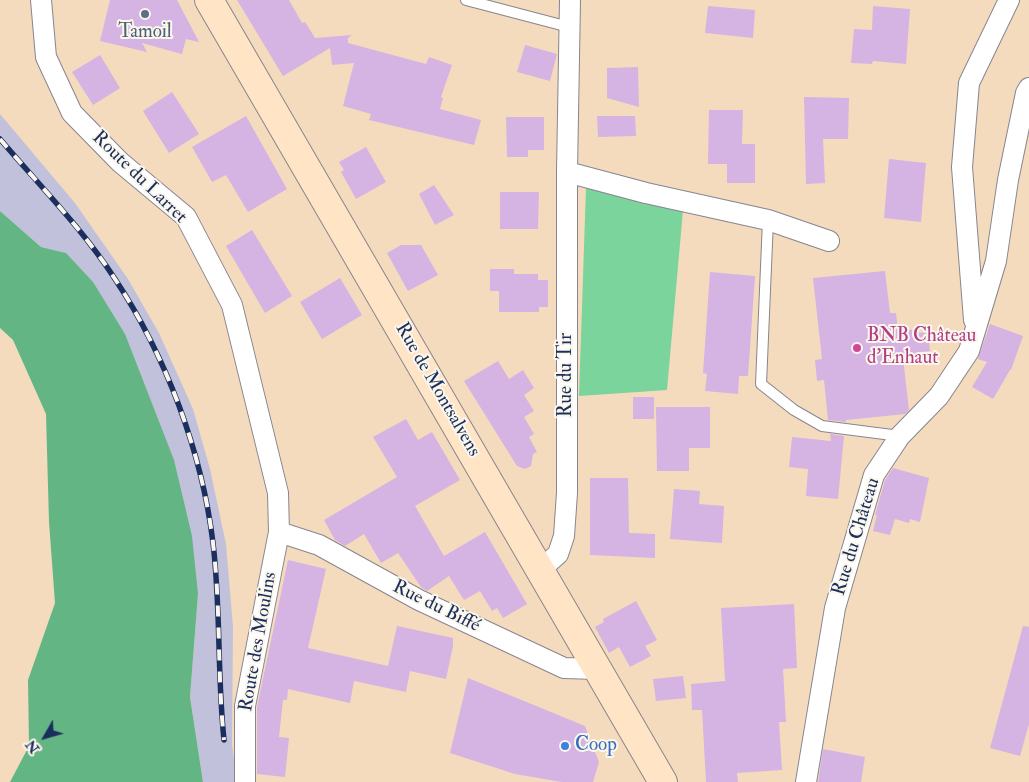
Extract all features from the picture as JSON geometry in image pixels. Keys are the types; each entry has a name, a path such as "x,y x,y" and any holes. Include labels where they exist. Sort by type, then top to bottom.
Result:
{"main road":[{"name":"Rue de Montsalvens","path":"209,0 663,782"}],"street":[{"name":"Route du Larret","path":"41,0 46,57 72,113 120,162 186,217 232,305 278,493 279,532"},
{"name":"Rue du Tir","path":"541,569 558,554 564,536 565,519 570,0"},
{"path":"975,332 962,167 969,83 1010,0"},
{"name":"Rue du Château","path":"806,782 835,608 874,474 900,436 939,396 969,351 996,261 1008,180 1026,93 1029,88"},
{"path":"567,172 646,193 768,220 829,241"},
{"name":"Rue du Biffé","path":"279,532 319,545 419,600 564,668 597,669"},
{"name":"Route des Moulins","path":"245,782 245,706 279,532"}],"lane":[{"path":"466,0 569,27"},
{"path":"768,220 761,384 794,410 822,426 900,436"}],"shaded area":[{"path":"0,114 75,203 128,279 159,333 193,409 210,469 226,544 233,627 232,744 237,782 203,782 190,697 198,594 66,253 41,247 0,211"}],"green space":[{"path":"586,188 683,210 667,390 579,396"},
{"path":"0,211 41,247 66,253 93,282 125,334 174,460 192,536 198,594 190,697 203,782 10,782 29,746 28,680 55,603 49,522 46,414 13,340 0,328"}],"building":[{"name":"Tamoil","path":"110,0 177,0 199,42 186,39 182,54 142,43 147,52 100,41"},
{"path":"237,0 289,0 302,23 305,22 315,38 352,35 348,38 348,43 426,64 429,57 452,65 441,97 443,98 440,109 481,120 474,145 369,120 371,114 343,106 354,63 332,65 330,48 283,76"},
{"path":"708,6 755,10 753,38 705,33"},
{"path":"873,6 910,9 906,64 873,61 872,64 851,63 854,29 872,30"},
{"path":"525,45 557,54 550,81 517,72"},
{"path":"100,55 120,88 93,105 72,72"},
{"path":"638,67 639,107 607,98 607,68"},
{"path":"172,92 199,134 169,153 143,111"},
{"path":"804,97 849,98 848,139 823,139 825,183 806,184"},
{"path":"709,110 743,110 742,144 755,144 755,183 727,183 727,164 708,164"},
{"path":"246,116 287,189 248,212 226,175 212,182 192,147"},
{"path":"597,116 635,116 636,136 598,137"},
{"path":"506,117 544,117 544,150 528,150 528,157 507,157"},
{"path":"366,147 386,182 356,199 341,172 344,170 339,162"},
{"path":"889,159 926,163 921,222 884,218"},
{"path":"434,185 454,215 435,225 419,194"},
{"path":"500,192 539,192 538,229 500,229"},
{"path":"252,230 292,296 265,313 226,246"},
{"path":"401,245 421,245 438,275 408,291 387,253"},
{"path":"490,269 514,269 514,274 538,274 538,280 548,280 548,307 539,307 539,312 499,312 499,291 490,291"},
{"path":"885,271 890,313 896,313 898,331 918,329 919,333 928,332 930,351 920,352 921,356 903,358 909,410 905,414 846,420 846,422 828,420 824,380 817,381 815,360 822,359 813,278"},
{"path":"710,272 755,276 748,376 739,376 738,394 705,391 707,374 703,373"},
{"path":"340,278 362,315 322,339 300,302"},
{"path":"990,324 1023,336 1011,370 993,399 972,387 987,362 978,359"},
{"path":"498,361 509,379 523,370 534,388 524,395 534,411 524,417 534,434 529,437 537,452 533,454 531,466 525,469 517,466 464,381"},
{"path":"633,397 654,397 654,419 633,419"},
{"path":"656,407 710,407 710,448 689,448 689,471 657,471"},
{"path":"406,419 418,440 432,432 460,480 415,506 444,556 485,532 527,604 503,618 497,608 492,611 480,591 464,600 449,576 427,591 421,587 398,553 381,563 364,534 345,546 335,540 324,520 397,477 373,437"},
{"path":"830,434 844,436 838,499 806,496 808,469 789,467 792,437 831,441"},
{"path":"893,468 929,478 920,522 910,519 909,523 895,519 890,535 873,531 877,515 875,515 885,480"},
{"path":"590,478 628,478 629,533 655,534 655,558 590,555"},
{"path":"674,489 700,491 699,504 724,506 722,543 670,539"},
{"path":"288,560 326,569 308,648 388,666 397,626 453,638 453,646 446,679 410,671 406,692 354,681 350,703 288,689 287,700 283,700 279,737 289,738 285,777 257,774 257,707"},
{"path":"636,601 657,640 645,646 651,656 630,667 619,647 609,653 595,627 604,622 603,619"},
{"path":"794,604 797,668 783,669 786,722 779,722 782,770 737,773 738,782 706,782 702,710 692,710 691,684 725,681 721,608"},
{"path":"1023,626 1029,627 1029,724 1020,756 990,748"},
{"path":"683,676 686,698 656,701 653,679"},
{"path":"468,678 585,726 599,762 593,782 562,782 515,774 450,753"},
{"path":"823,749 865,757 861,782 818,782"}],"railway":[{"path":"0,139 89,242 115,279 150,340 166,372 179,406 200,474 213,543 224,740"}],"place":[{"name":"Tamoil","path":"145,14"},
{"name":"BNB Château d'Enhaut","path":"857,348"},
{"name":"Coop","path":"565,746"}]}
